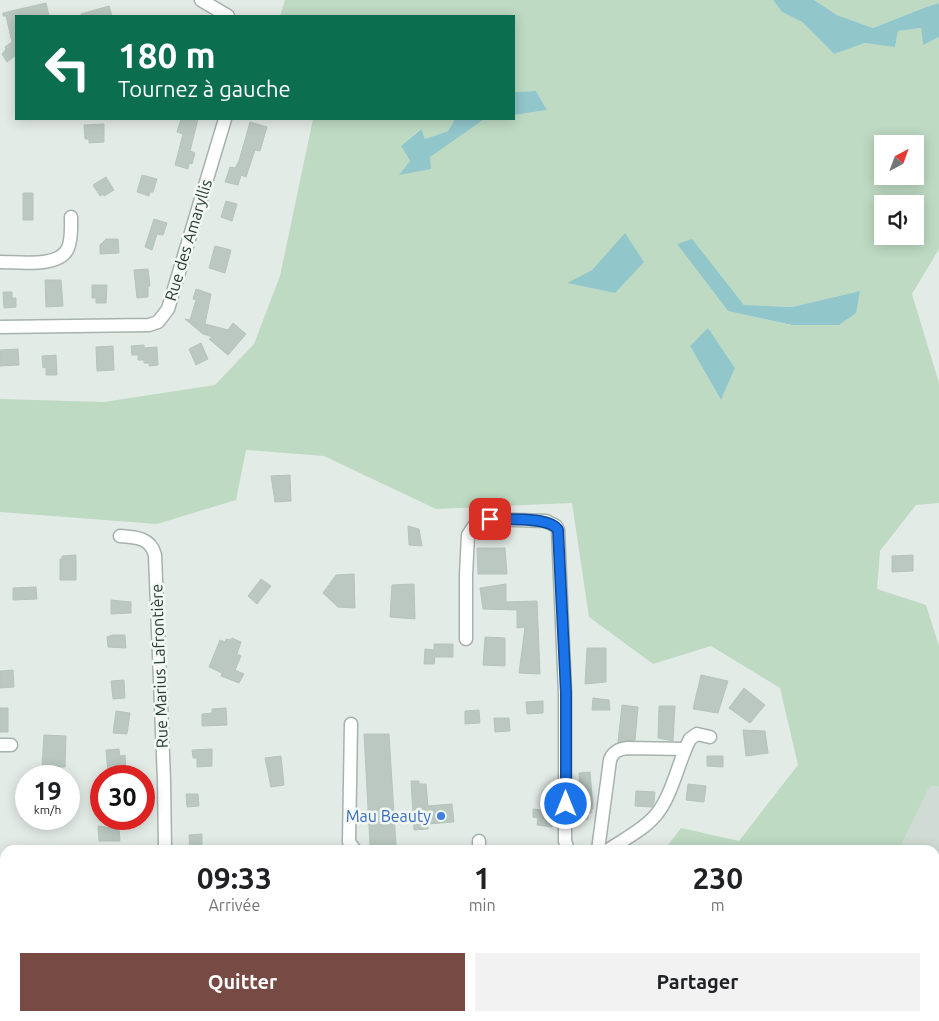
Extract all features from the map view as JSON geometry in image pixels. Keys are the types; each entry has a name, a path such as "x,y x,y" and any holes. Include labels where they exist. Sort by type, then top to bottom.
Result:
{"street":[{"path":"200,0 226,15"},
{"name":"Rue des Amaryllis","path":"0,327 149,325 158,322 168,309 225,120"},
{"path":"0,262 48,261 60,258 69,246 71,217"},
{"path":"466,639 468,535 474,526 478,522 490,519 546,521 556,526 558,530 566,693 567,845"},
{"name":"Rue Marius Lafrontière","path":"120,536 136,537 145,541 153,549 155,555 165,845"},
{"path":"351,724 349,842 351,845"},
{"path":"615,845 651,821 657,814 665,800 685,749 694,735 701,734 710,737"},
{"path":"599,845 612,755 618,750 626,748 685,749"}],"shaded area":[{"path":"930,786 939,786 939,845 901,845"}],"green space":[{"path":"285,0 773,0 782,12 802,22 834,54 865,43 895,46 898,31 921,28 923,44 939,37 939,249 912,294 939,383 939,503 916,505 880,551 877,589 926,605 939,646 939,786 930,786 901,845 668,845 681,828 739,841 798,765 780,688 711,646 653,664 589,617 572,503 436,509 324,456 246,450 236,500 157,524 0,512 0,399 104,402 215,385 254,344 280,276 313,120 454,120 448,131 425,139 420,129 401,146 410,161 400,174 483,120 515,120 515,115 547,110 536,91 515,92 515,15 280,15","holes":["625,234 615,293 568,283 592,270","692,240 744,305 792,307 860,291 791,325 728,311 677,244","708,329 735,368 721,400 690,346"]},
{"path":"814,0 939,0 939,3 873,28 837,15"}],"water":[{"path":"773,0 814,0 837,15 873,28 939,3 939,37 923,45 921,28 898,31 895,47 865,43 834,54 802,22 782,12"},
{"path":"536,91 547,110 515,115 515,92"},
{"path":"454,120 483,120 430,157 431,169 399,175 410,161 401,146 421,129 425,139 448,131"},
{"path":"625,233 644,262 615,293 567,283 592,270"},
{"path":"692,239 744,305 792,307 860,291 856,313 839,325 792,325 728,311 677,244"},
{"path":"708,328 735,368 721,400 690,346"}],"building":[{"path":"46,3 49,15 15,15 15,56 7,62 2,54 6,49 5,47 12,42 6,16 3,16 3,13"},
{"path":"109,6 112,15 81,15"},
{"path":"181,120 198,120 190,151 195,153 192,164 189,163 188,169 175,165 183,134 177,132"},
{"path":"250,122 267,127 260,151 255,150 246,177 241,175 238,185 225,182 230,167 235,168 239,161"},
{"path":"104,124 104,142 89,143 89,139 85,139 84,125"},
{"path":"142,175 157,179 153,192 150,192 149,196 137,192"},
{"path":"106,177 114,190 104,196 103,194 100,196 93,185"},
{"path":"23,193 33,193 33,220 23,220"},
{"path":"226,201 237,204 232,221 221,217"},
{"path":"154,219 167,223 163,235 157,234 152,250 145,247"},
{"path":"106,239 118,239 119,253 100,254 100,245"},
{"path":"215,246 231,250 225,273 209,268"},
{"path":"148,269 150,286 148,286 148,297 137,298 134,270"},
{"path":"45,280 61,280 63,306 46,307"},
{"path":"92,285 107,285 106,303 96,303 96,298 92,298"},
{"path":"196,289 211,294 205,324 228,330 233,323 246,334 228,355 209,339 213,337 203,334 185,319 190,320 196,300 193,299"},
{"path":"3,292 12,292 12,298 16,298 16,307 4,308"},
{"path":"201,343 208,359 196,365 189,349"},
{"path":"144,345 144,348 157,347 158,365 149,366 149,363 144,363 144,360 138,360 138,355 132,355 131,346"},
{"path":"113,346 114,370 97,371 96,347"},
{"path":"18,349 19,365 0,366 0,350"},
{"path":"56,355 57,375 46,375 46,367 43,368 42,356"},
{"path":"290,475 291,501 275,502 271,476"},
{"path":"408,526 419,529 422,546 409,545"},
{"path":"477,548 505,548 507,574 478,574"},
{"path":"76,555 76,580 60,580 60,559 62,559 62,556"},
{"path":"913,555 913,571 892,572 892,556"},
{"path":"354,574 355,608 338,607 323,593 336,575"},
{"path":"261,579 271,586 257,604 248,596"},
{"path":"414,584 415,619 390,617 392,585"},
{"path":"506,584 506,602 537,601 540,674 519,673 525,627 517,628 517,610 483,609 480,588"},
{"path":"36,587 37,599 13,600 13,588"},
{"path":"111,600 131,602 131,613 111,614"},
{"path":"125,635 126,648 108,647 107,637"},
{"path":"485,637 505,638 505,666 483,665"},
{"path":"232,638 241,642 237,654 241,656 235,670 244,674 239,683 221,676 222,673 209,667 220,640 225,642 226,639 231,640"},
{"path":"434,644 453,644 453,657 435,657 434,664 424,664 425,649 434,650"},
{"path":"587,648 606,648 606,682 585,684"},
{"path":"13,670 14,687 0,688 0,671"},
{"path":"701,675 728,681 718,713 693,709"},
{"path":"124,680 125,698 113,699 111,681"},
{"path":"744,688 765,705 750,723 729,708"},
{"path":"593,698 609,700 610,710 592,710"},
{"path":"543,701 543,713 527,714 526,702"},
{"path":"622,705 638,707 635,740 618,742"},
{"path":"659,706 675,706 673,741 658,738"},
{"path":"0,708 8,708 8,732 0,732"},
{"path":"226,708 227,725 202,726 202,714 212,713 212,709"},
{"path":"479,710 480,723 465,724 465,711"},
{"path":"116,711 130,713 127,734 113,733"},
{"path":"494,718 509,718 510,731 495,732"},
{"path":"743,730 765,731 768,753 746,756"},
{"path":"364,734 389,734 396,845 370,845"},
{"path":"44,735 66,736 65,765 42,765"},
{"path":"119,749 120,756 125,755 126,765 107,765 106,750"},
{"path":"212,749 212,766 197,767 197,758 193,758 192,750"},
{"path":"281,756 284,785 271,787 265,758"},
{"path":"707,756 723,756 723,767 707,766"},
{"path":"590,772 593,809 591,809 591,813 588,813 588,819 579,820 578,803 582,803 579,773"},
{"path":"411,781 419,781 419,784 426,784 428,806 452,804 454,822 428,824 428,829 414,830"},
{"path":"688,784 706,786 704,802 686,800"},
{"path":"636,791 655,792 652,807 635,806"},
{"path":"186,794 198,794 199,806 187,807"},
{"path":"533,809 553,811 552,827 537,825 538,818 533,817"},
{"path":"98,830 119,830 120,841 99,841"},
{"path":"202,834 202,845 190,845 189,835"}],"place":[{"name":"Mau Beauty","path":"441,816"}],"route":[{"path":"490,519 546,521 556,526 558,530 566,693 566,804"}]}
